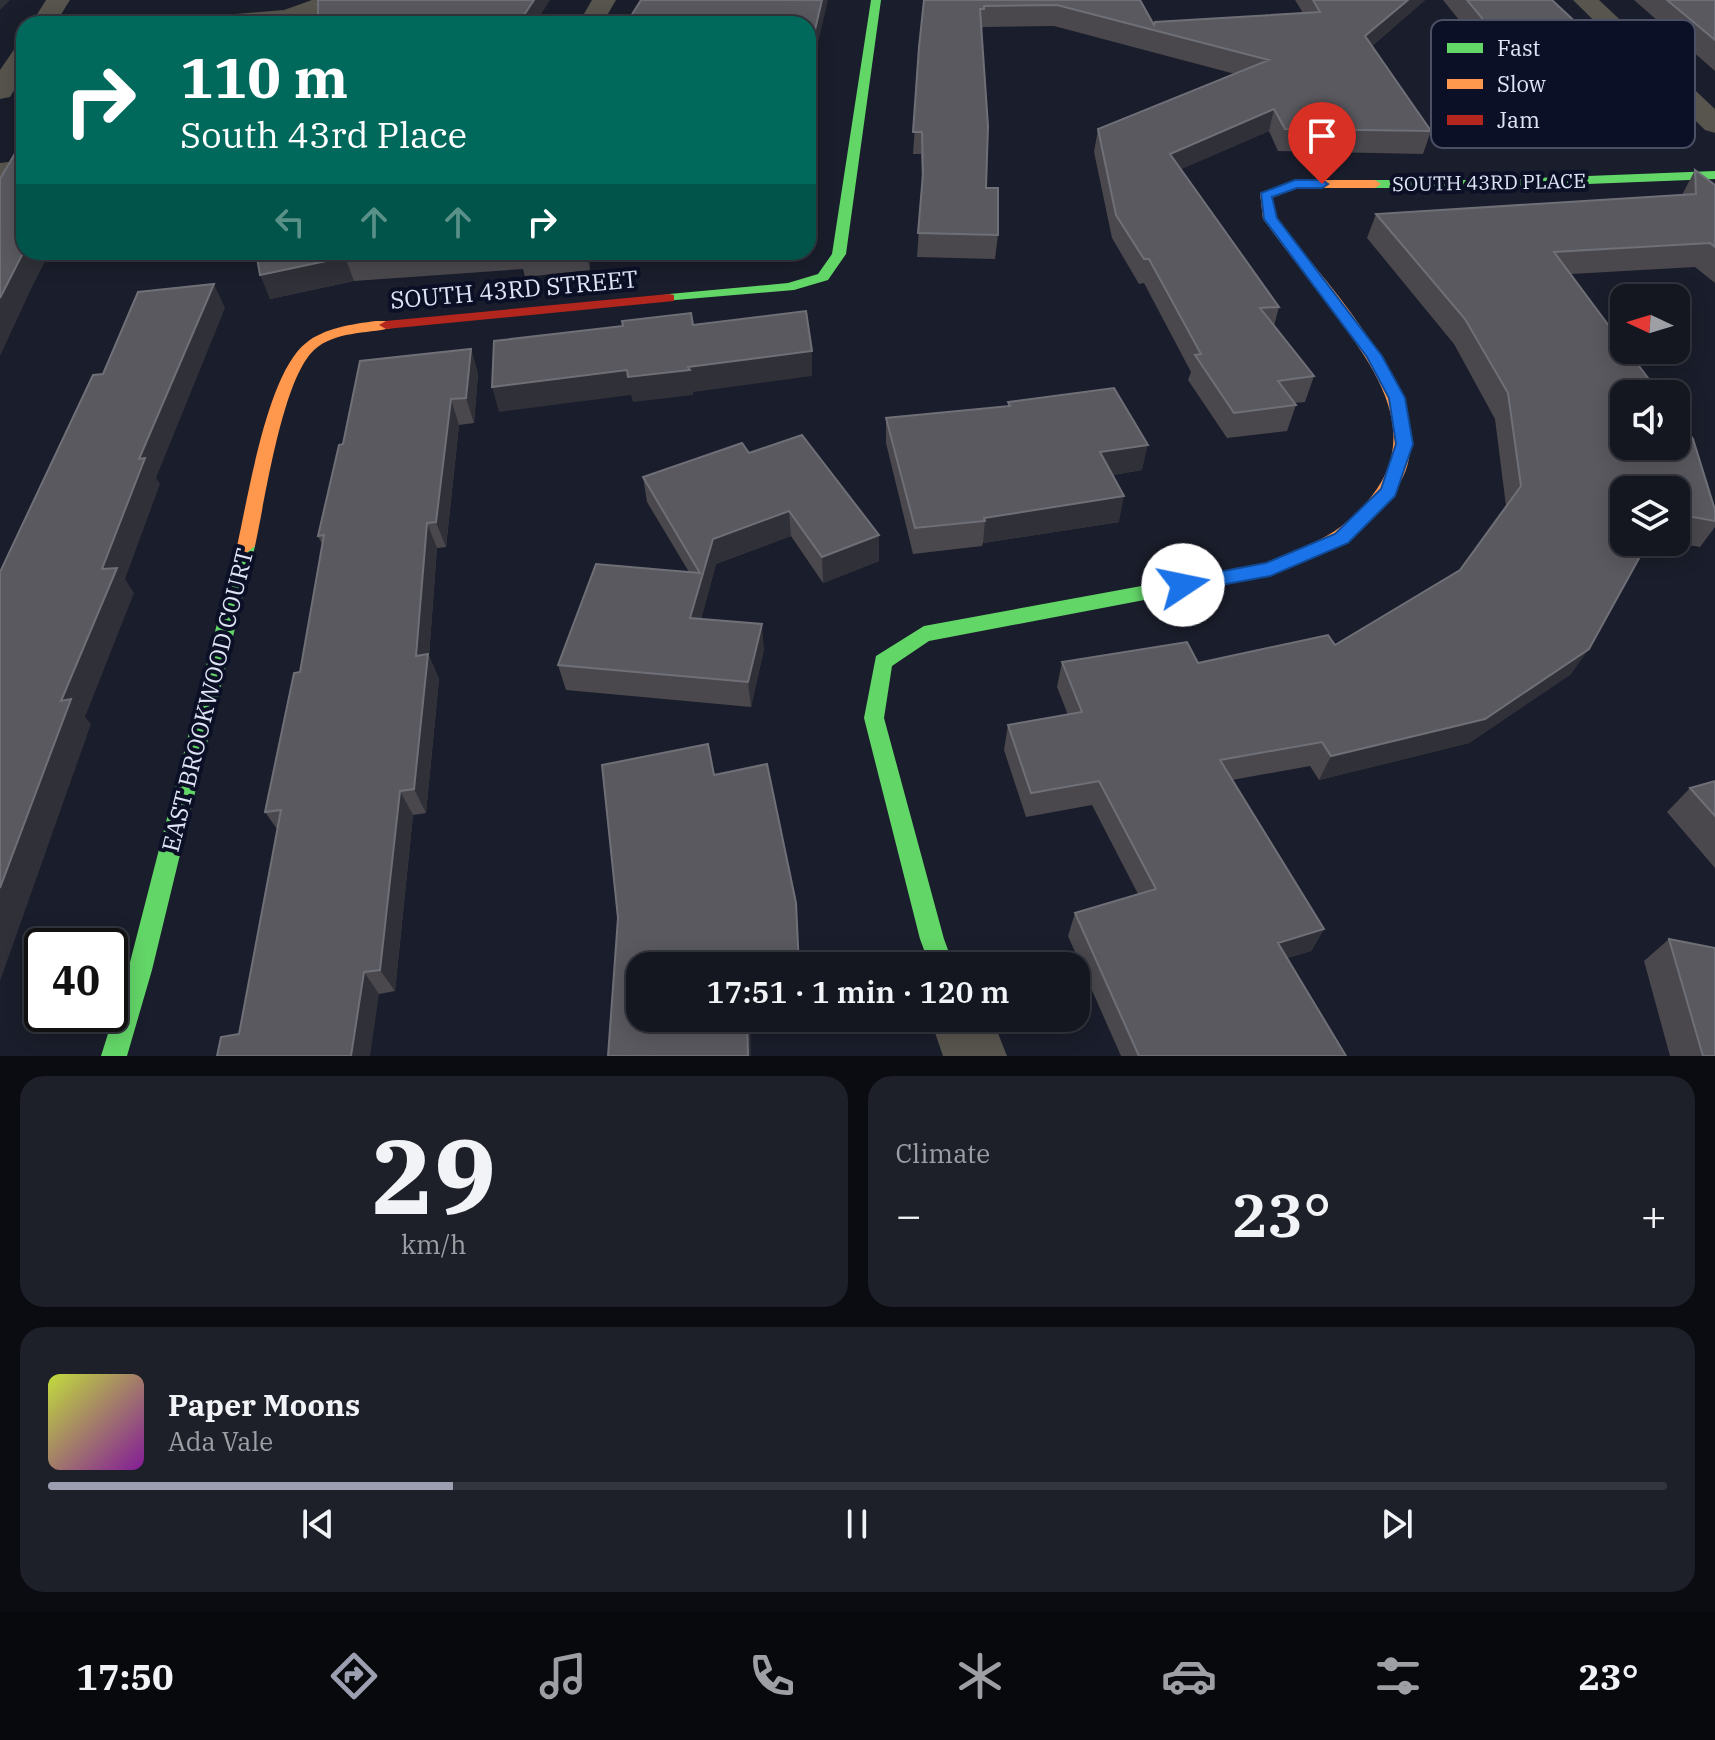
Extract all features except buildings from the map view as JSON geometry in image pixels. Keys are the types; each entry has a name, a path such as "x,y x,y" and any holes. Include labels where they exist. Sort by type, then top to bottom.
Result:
{"street":[{"name":"SOUTH 43RD STREET","path":"308,348 352,328 789,287 823,277 839,254 876,0"},
{"path":"1585,0 1606,20"},
{"path":"285,16 321,6"},
{"path":"0,91 16,66"},
{"path":"1695,105 1715,124"},
{"name":"SOUTH 43RD PLACE","path":"937,952 874,718 883,662 924,634 1270,569 1341,538 1389,492 1404,444 1397,398 1375,356 1270,219 1265,196 1295,184 1485,184 1715,175"},
{"name":"EAST BROOKWOOD COURT","path":"114,1056 140,970 287,379 308,348"},
{"path":"966,1032 975,1056"}],"traffic: fast":[{"path":"669,298 789,287 823,277 839,254 876,0"},
{"path":"1375,184 1485,184 1715,175"},
{"path":"114,1056 140,970 246,546"},
{"path":"937,952 874,718 883,662 924,634 1270,569 1321,547"}],"traffic: slow":[{"path":"1321,547 1358,522 1391,485 1401,459 1403,433 1387,380 1355,330 1270,219 1265,196 1295,184 1375,184"},
{"path":"246,546 279,409 298,360 309,347 327,337 386,325"}],"traffic: jam":[{"path":"386,325 669,298"}],"route":[{"path":"1183,585 1270,569 1341,538 1389,492 1404,444 1397,398 1375,356 1270,219 1265,196 1295,184 1322,184"}]}
